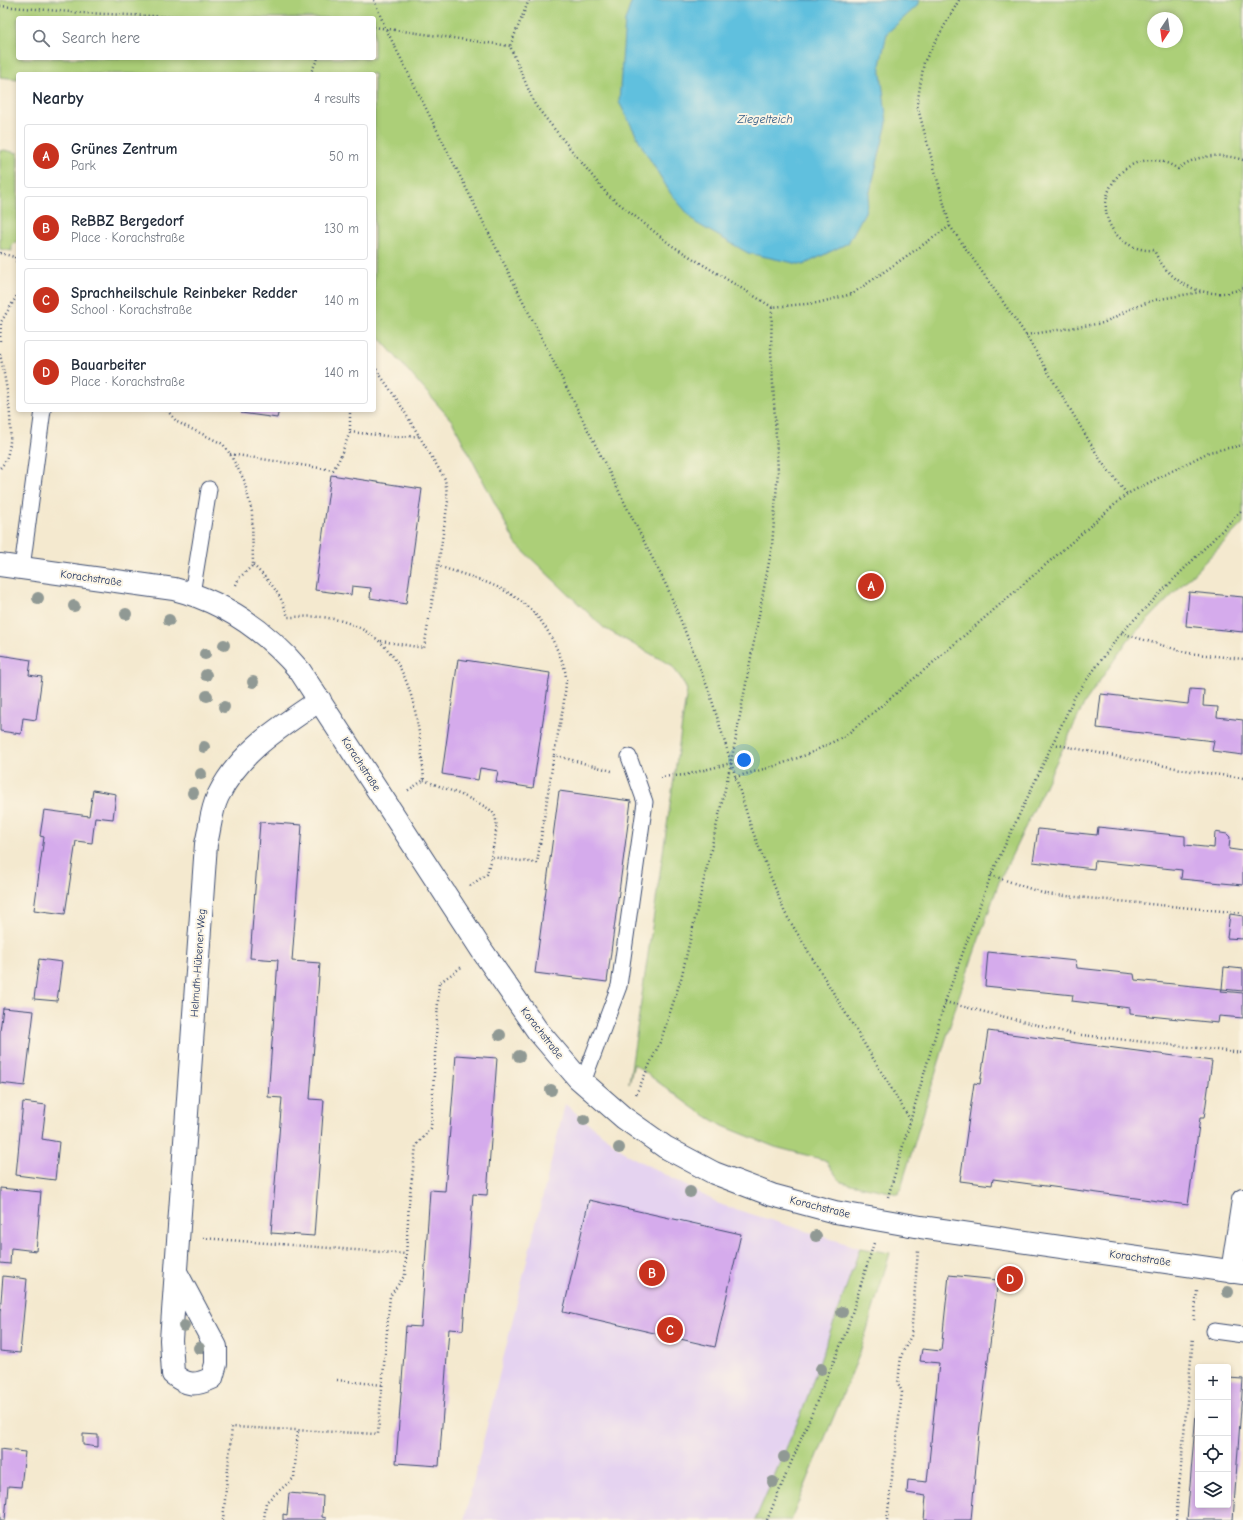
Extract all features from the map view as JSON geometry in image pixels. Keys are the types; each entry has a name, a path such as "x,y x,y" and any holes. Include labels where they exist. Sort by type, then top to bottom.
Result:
{"street":[{"name":"Korachstraße","path":"0,565 174,589 192,594 224,607 263,633 282,650 300,671 320,700 483,952 536,1030 583,1082 624,1118 654,1139 714,1173 786,1199 835,1212 921,1227 1237,1272"},
{"name":"Helmuth-Hübener-Weg","path":"176,1272 206,844 218,797 237,765 265,737 320,700"},
{"path":"1237,1272 1243,1200"}],"lane":[{"path":"22,568 43,412"},
{"path":"192,594 209,489"},
{"path":"583,1082 619,986 622,917 636,816 645,802 637,777 628,757"},
{"path":"1214,1332 1243,1335"}],"path":[{"path":"374,0 385,27 668,589 709,691 751,827 785,913 911,1121"},
{"path":"529,0 510,46 535,105 607,194 671,245 772,307 816,303 852,294 950,226"},
{"path":"959,0 924,62 917,105 950,226 1026,335 1101,461 1127,494"},
{"path":"0,6 83,13 153,16"},
{"path":"376,27 385,27 510,46"},
{"path":"311,72 317,60"},
{"path":"1243,160 1215,156 1192,160 1178,169 1160,161 1143,161 1132,164 1119,174 1108,192 1106,203 1108,219 1120,237 1133,247 1154,250 1161,264 1171,275 1183,284 1202,292 1214,294 1227,293 1243,288"},
{"path":"0,253 14,257 16,262"},
{"path":"1026,335 1103,323 1130,309 1154,300 1202,292"},
{"path":"0,341 1,322 16,297"},
{"path":"647,1071 661,1040 681,979 731,763 772,546 778,471 771,350 772,307"},
{"path":"0,354 10,413 9,445 4,464 0,468"},
{"path":"376,369 398,401 445,479 447,490 447,508 424,648 380,641"},
{"path":"230,454 333,470 339,460 350,432 350,412"},
{"path":"350,432 396,437 419,436"},
{"path":"735,777 775,766 806,755 845,736 935,661 1127,494 1209,452 1243,445"},
{"path":"767,1520 846,1332 911,1121 945,1002 991,875 1075,696 1121,633 1243,509"},
{"path":"253,565 272,584 284,601 288,617 322,617 342,622 362,628 380,641 404,674 414,703 421,740 424,780"},
{"path":"438,566 498,587 518,597 533,611 551,636 563,662 566,679 537,863 491,857"},
{"path":"1121,633 1188,653 1243,659"},
{"path":"1053,744 1191,771 1243,778"},
{"path":"554,755 637,777 664,778 684,775 731,763"},
{"path":"387,804 424,780"},
{"path":"424,780 484,805 494,814 496,825 487,874 450,900"},
{"path":"991,875 1045,894 1243,912"},
{"path":"223,1520 232,1427 378,1434 390,1296 405,1275 408,1202 416,1146 431,1128 439,982 483,952"},
{"path":"945,1002 1074,1034 1243,1054"},
{"path":"887,1520 902,1392 898,1383 901,1356 911,1336 921,1227"},
{"path":"178,1236 406,1254"},
{"path":"1194,1322 1199,1267"},
{"path":"1176,1520 1193,1330"},
{"path":"337,1380 382,1385"},
{"path":"264,1520 266,1502 294,1478 298,1430"}],"shaded area":[{"path":"565,1104 628,1155 722,1205 860,1248 802,1412 755,1520 464,1520"}],"green space":[{"path":"0,0 1243,0 1243,523 1128,640 1085,702 999,882 959,996 899,1194 841,1182 825,1160 775,1147 723,1126 693,1108 634,1064 629,1083 687,690 681,678 671,665 604,628 516,544 452,421 382,341 376,331 376,72 16,72 16,79 0,77"},
{"path":"4,150 16,153 16,242 13,245 12,251 0,249 0,151"},
{"path":"860,1248 890,1253 860,1353 791,1520 755,1520 802,1412"}],"water":[{"name":"Ziegelteich","path":"632,0 919,0 917,6 887,33 880,65 887,123 865,212 848,243 803,265 748,253 696,223 671,194 643,148 619,102 625,21"}],"building":[{"path":"241,412 278,412 277,418"},
{"path":"331,475 422,489 406,604 370,598 371,588 352,586 351,595 315,590"},
{"path":"1189,592 1243,597 1243,632 1186,626"},
{"path":"0,655 31,660 29,675 42,677 36,720 23,718 21,734 0,731"},
{"path":"458,659 550,673 533,788 496,782 498,771 480,768 478,780 442,774"},
{"path":"1190,689 1204,690 1203,706 1218,707 1217,717 1243,720 1243,755 1212,751 1214,741 1097,728 1101,694 1188,704"},
{"path":"93,790 116,794 113,819 95,817 92,843 76,841 65,914 34,910 44,837 40,836 44,810 89,816"},
{"path":"559,791 631,801 607,982 535,973"},
{"path":"260,822 302,825 292,961 320,963 310,1099 324,1100 314,1236 271,1233 282,1098 268,1097 278,960 250,958"},
{"path":"1098,827 1185,836 1185,845 1214,848 1215,832 1227,834 1230,837 1229,849 1243,851 1243,885 1181,879 1182,870 1095,861 1094,869 1033,862 1038,829 1097,835"},
{"path":"1230,914 1243,916 1243,939 1227,938"},
{"path":"988,952 1076,961 1077,968 1134,974 1135,980 1222,989 1221,991 1243,993 1243,1018 1219,1016 1218,1023 1130,1014 1130,1008 1072,1001 1073,995 985,986"},
{"path":"39,959 62,962 57,1001 34,999"},
{"path":"1224,967 1243,969 1243,991 1222,989"},
{"path":"3,1008 34,1011 25,1086 0,1083 0,1031"},
{"path":"988,1031 1212,1061 1204,1118 1200,1118 1188,1205 993,1179 992,1185 960,1181 974,1083 980,1084"},
{"path":"456,1055 497,1058 487,1195 473,1194 463,1330 449,1329 439,1466 396,1463 406,1326 421,1327 430,1190 445,1191"},
{"path":"23,1102 46,1105 42,1139 59,1142 55,1180 16,1175"},
{"path":"0,1188 41,1192 36,1251 11,1248 10,1264 0,1263"},
{"path":"589,1200 741,1234 715,1347 563,1312"},
{"path":"949,1275 998,1280 979,1433 971,1520 924,1520 926,1496 907,1493 908,1480 927,1482 939,1363 920,1361 922,1349 941,1351"},
{"path":"3,1276 27,1279 20,1353 0,1351 0,1313"},
{"path":"1231,1378 1243,1379 1233,1520 1187,1520 1195,1425 1195,1508 1231,1508"},
{"path":"83,1434 98,1435 98,1447 83,1445"},
{"path":"0,1449 25,1452 21,1487 8,1486 5,1520 0,1520"},
{"path":"289,1493 323,1496 322,1517 326,1518 326,1520 283,1520 283,1514 287,1515"}],"place":[{"name":"Grünes Zentrum","path":"871,586"},
{"name":"ReBBZ Bergedorf","path":"652,1273"},
{"name":"Bauarbeiter","path":"1010,1279"},
{"name":"Sprachheilschule Reinbeker Redder","path":"670,1330"}]}
